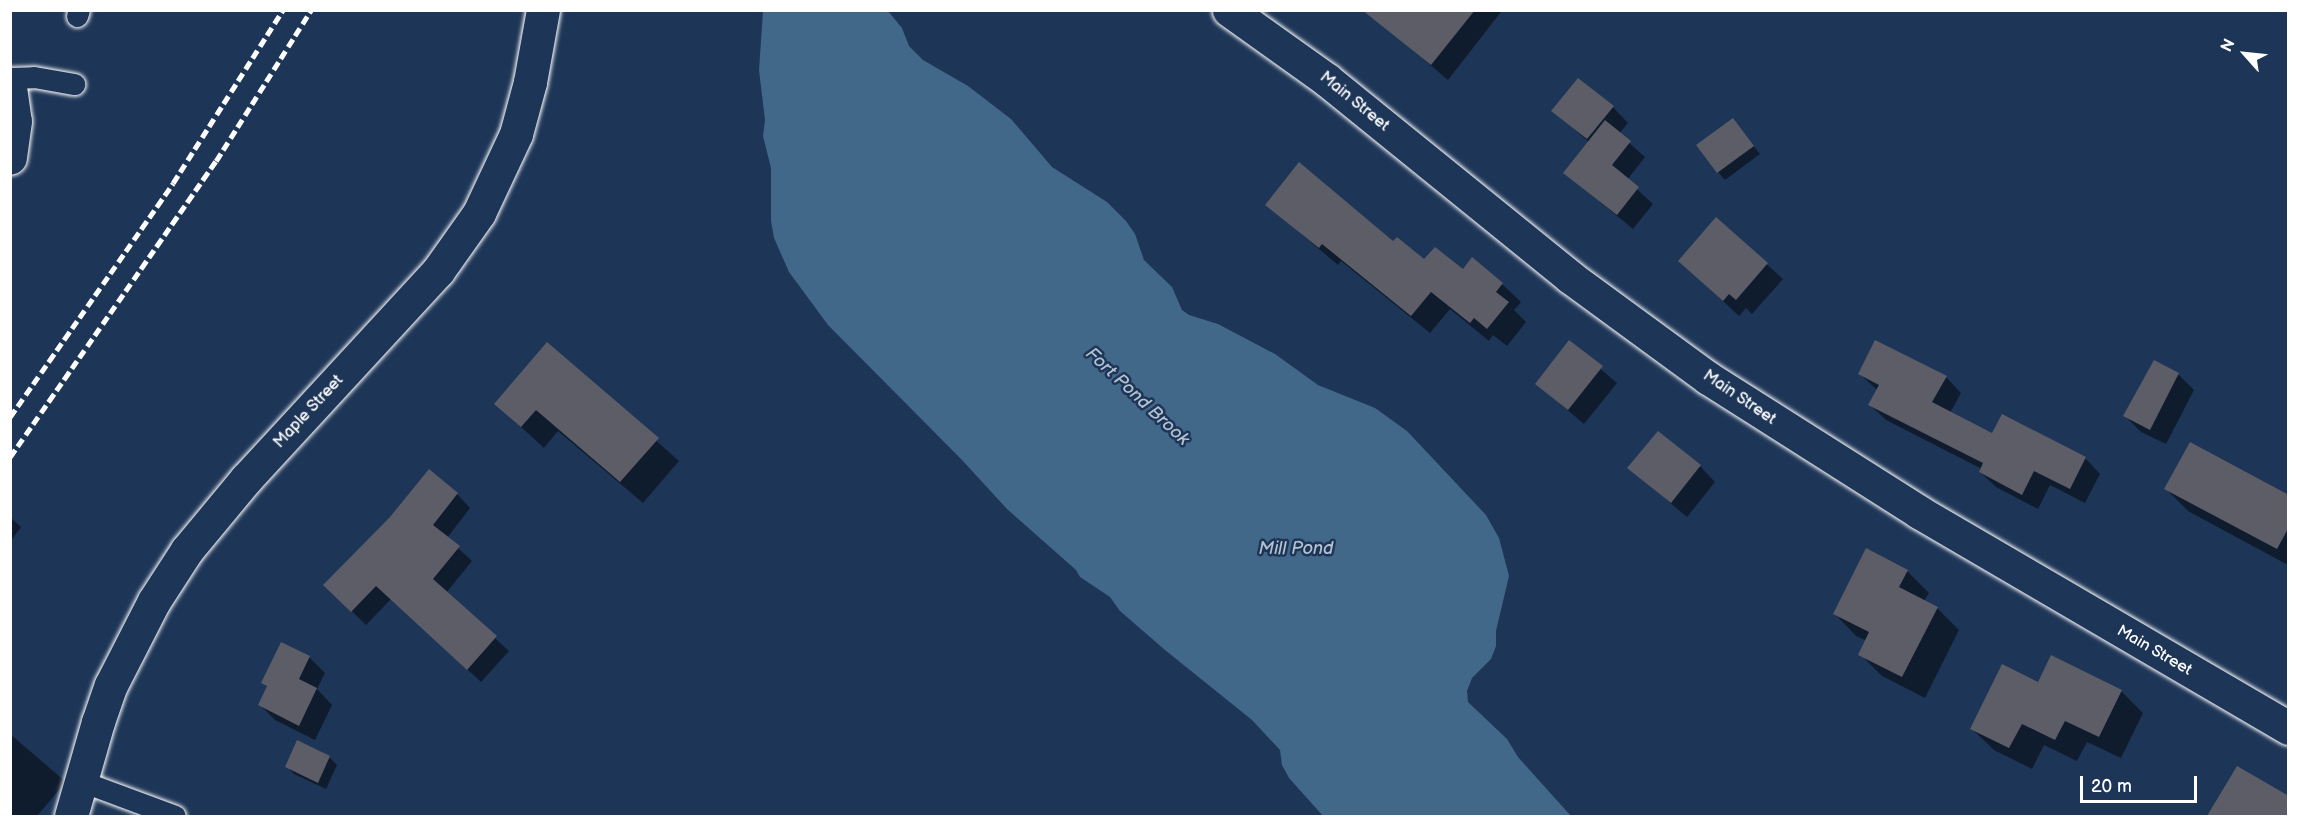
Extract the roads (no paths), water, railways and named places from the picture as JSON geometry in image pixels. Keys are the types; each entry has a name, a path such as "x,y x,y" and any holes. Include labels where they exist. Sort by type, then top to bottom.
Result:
{"main road":[{"name":"Maple Street","path":"71,816 111,685 154,601 187,550 246,479 438,271 479,213 516,134 530,82 543,10"},
{"name":"Main Street","path":"1229,10 1327,80 1602,301 1727,390 1837,461 2021,574 2289,728"},
{"path":"10,87 15,121 10,158"}],"lane":[{"path":"10,78 34,77 74,84"},
{"path":"81,781 175,816"}],"water":[{"name":"Mill Pond","path":"763,11 888,11 902,28 909,46 923,60 968,86 1011,119 1052,167 1107,202 1126,221 1135,234 1144,260 1172,287 1182,310 1189,315 1218,324 1275,354 1318,385 1375,408 1407,431 1486,515 1499,538 1509,576 1496,631 1496,646 1491,659 1472,678 1467,691 1468,702 1507,739 1518,757 1571,816 1323,816 1289,778 1282,765 1280,750 1252,720 1165,650 1120,611 1110,597 1080,577 1076,570 1007,509 962,460 828,325 789,272 774,238 771,221 771,168 763,136 765,120 759,70"}],"railway":[{"path":"10,417 173,183 283,10"},
{"path":"10,457 216,161 311,10"}],"water label":[{"name":"Fort Pond Brook","path":"1137,397"}]}
